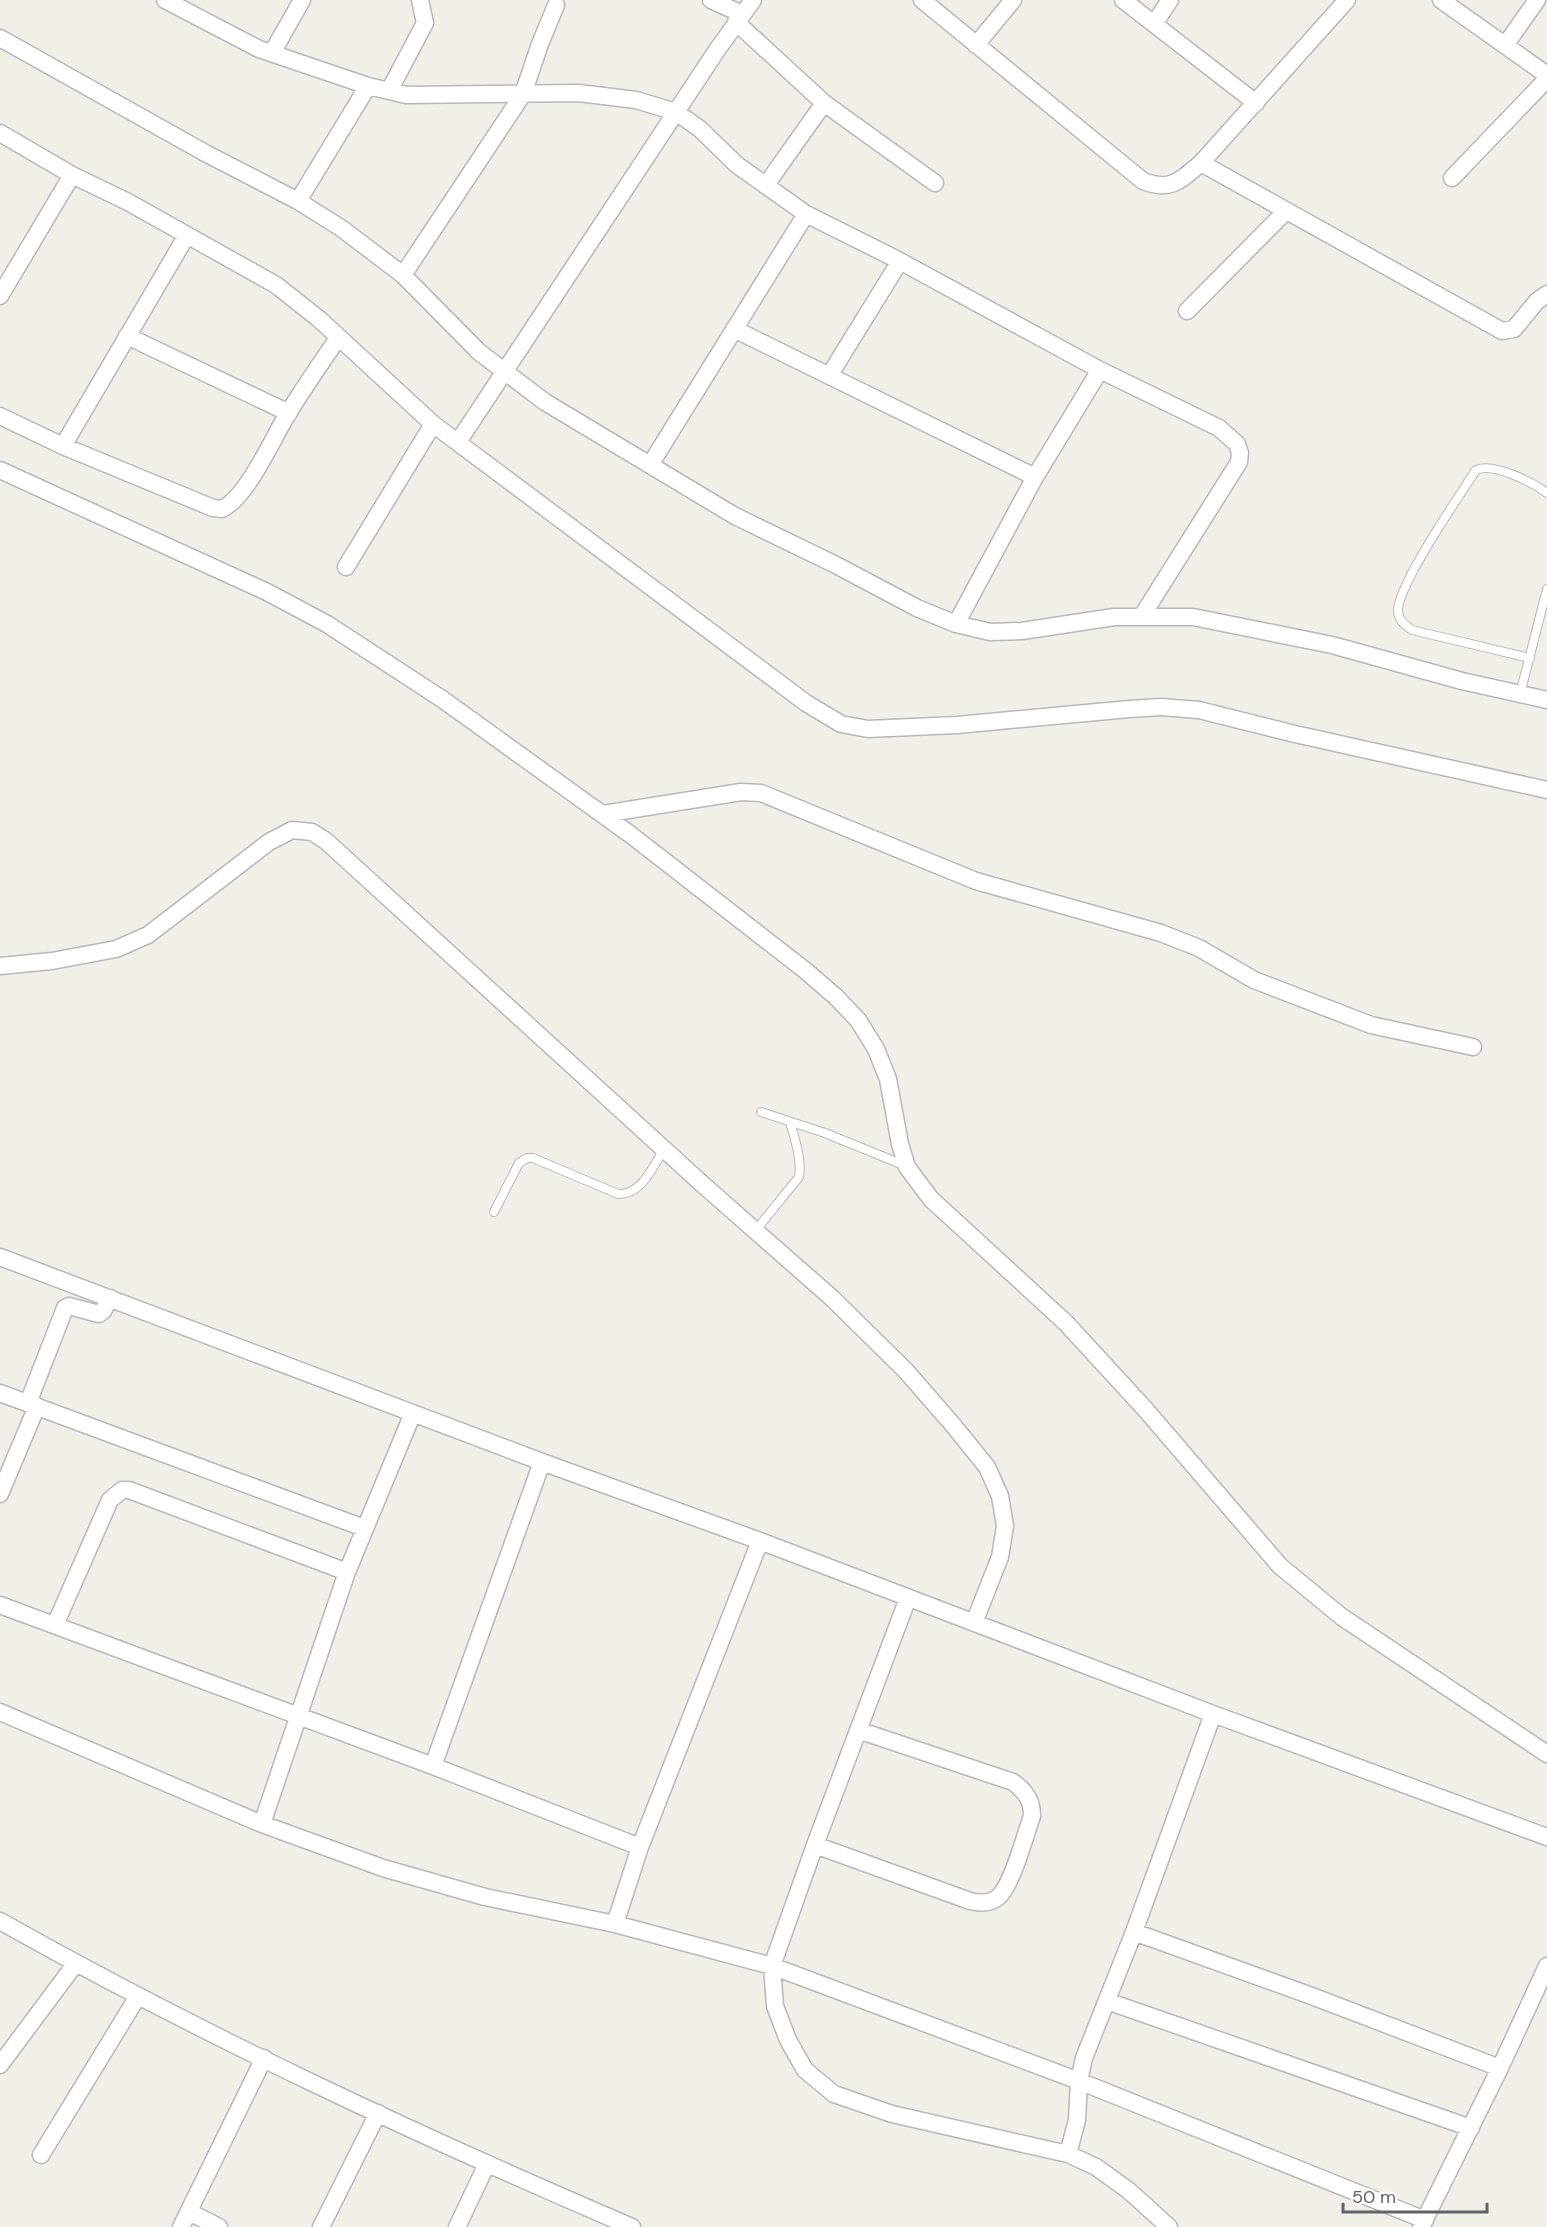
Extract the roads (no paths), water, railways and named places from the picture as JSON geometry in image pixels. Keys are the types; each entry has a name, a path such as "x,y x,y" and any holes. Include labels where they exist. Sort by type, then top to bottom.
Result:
{"street":[{"path":"165,0 260,49 389,91 406,94 579,93 636,100 676,112 700,129 737,165 806,214 900,261 1100,370 1219,428 1237,444 1240,453 1239,462 1142,616"},
{"path":"272,53 302,0"},
{"path":"389,91 425,23 420,0"},
{"path":"711,0 739,18 824,104 935,183"},
{"path":"458,442 496,388 676,112 753,0"},
{"path":"922,0 1143,181 1155,186 1173,184 1184,178 1201,163 1347,0"},
{"path":"976,45 1013,0"},
{"path":"1123,0 1256,103"},
{"path":"1154,24 1170,0"},
{"path":"1441,0 1506,44 1547,77 1452,178"},
{"path":"1506,44 1537,0"},
{"path":"403,275 523,94 556,5"},
{"path":"0,38 207,154 298,201 341,228 403,275 479,352 545,402 735,516 836,565 917,608 956,624 990,632 1114,617 1193,617 1320,642 1462,681 1547,700"},
{"path":"298,201 368,86"},
{"path":"766,185 824,104"},
{"path":"0,134 276,285 433,424 806,703 841,724 868,729 957,725 1161,707 1199,710 1295,734 1547,790"},
{"path":"1201,163 1502,331 1514,329 1537,301 1547,294"},
{"path":"0,296 72,175"},
{"path":"1187,311 1286,211"},
{"path":"650,465 806,214"},
{"path":"63,446 187,235"},
{"path":"829,376 900,261"},
{"path":"734,329 1035,477"},
{"path":"127,336 289,413"},
{"path":"0,416 63,446 213,508 222,509 235,501 248,482 289,413 338,338"},
{"path":"956,624 1035,477 1100,370"},
{"path":"346,567 433,424"},
{"path":"0,470 267,592 327,624 442,699 603,814 806,971 858,1020 876,1049 888,1079 907,1167 931,1199 1066,1323 1145,1409 1280,1566 1342,1617 1547,1754"},
{"path":"603,814 741,792 762,793 976,881 1161,933 1199,948 1254,980 1371,1024 1473,1047"},
{"path":"0,966 52,961 116,949 148,935 269,842 292,830 312,832 326,841 833,1299 906,1371 953,1425 987,1467 1000,1496 1005,1526 1000,1557 974,1623"},
{"path":"0,1257 542,1462 760,1541 1213,1714 1547,1837"},
{"path":"0,1494 65,1308 73,1306 99,1314 110,1298"},
{"path":"0,1393 364,1528"},
{"path":"262,1824 347,1572 413,1413"},
{"path":"433,1766 542,1462"},
{"path":"55,1625 110,1500 122,1490 129,1490 347,1572"},
{"path":"615,1924 640,1847 760,1541"},
{"path":"908,1598 772,1966 776,2006 788,2040 805,2070 834,2094 891,2114 1068,2154 1096,2167 1128,2190 1169,2227"},
{"path":"0,1605 433,1766 640,1847"},
{"path":"0,1712 262,1824 383,1868 485,1897 615,1924 772,1966 1079,2080 1423,2224 1500,2068 1541,1993 1547,1966"},
{"path":"1068,2154 1077,2120 1079,2080 1084,2058 1134,1932 1213,1714"},
{"path":"815,1845 970,1901 982,1903 996,1899 1006,1889 1032,1816 1032,1804 1024,1790 1013,1782 858,1730"},
{"path":"0,1921 196,2026 487,2164 632,2227"},
{"path":"1134,1932 1309,1995 1500,2068"},
{"path":"0,2065 76,1963"},
{"path":"41,2155 138,1996"},
{"path":"1107,2001 1471,2128"},
{"path":"181,2227 264,2058"},
{"path":"321,2227 378,2113"},
{"path":"457,2227 487,2164"},
{"path":"189,2212 219,2227"}],"lane":[{"path":"1530,658 1412,630 1401,621 1398,609 1413,569 1476,471 1488,467 1497,469 1547,493"},
{"path":"1520,694 1547,589"},
{"path":"761,1112 825,1133 907,1167"},
{"path":"756,1230 799,1177 801,1169 790,1122"},
{"path":"494,1212 519,1163 527,1158 533,1158 618,1194 627,1194 634,1192 640,1185 664,1148"}]}
